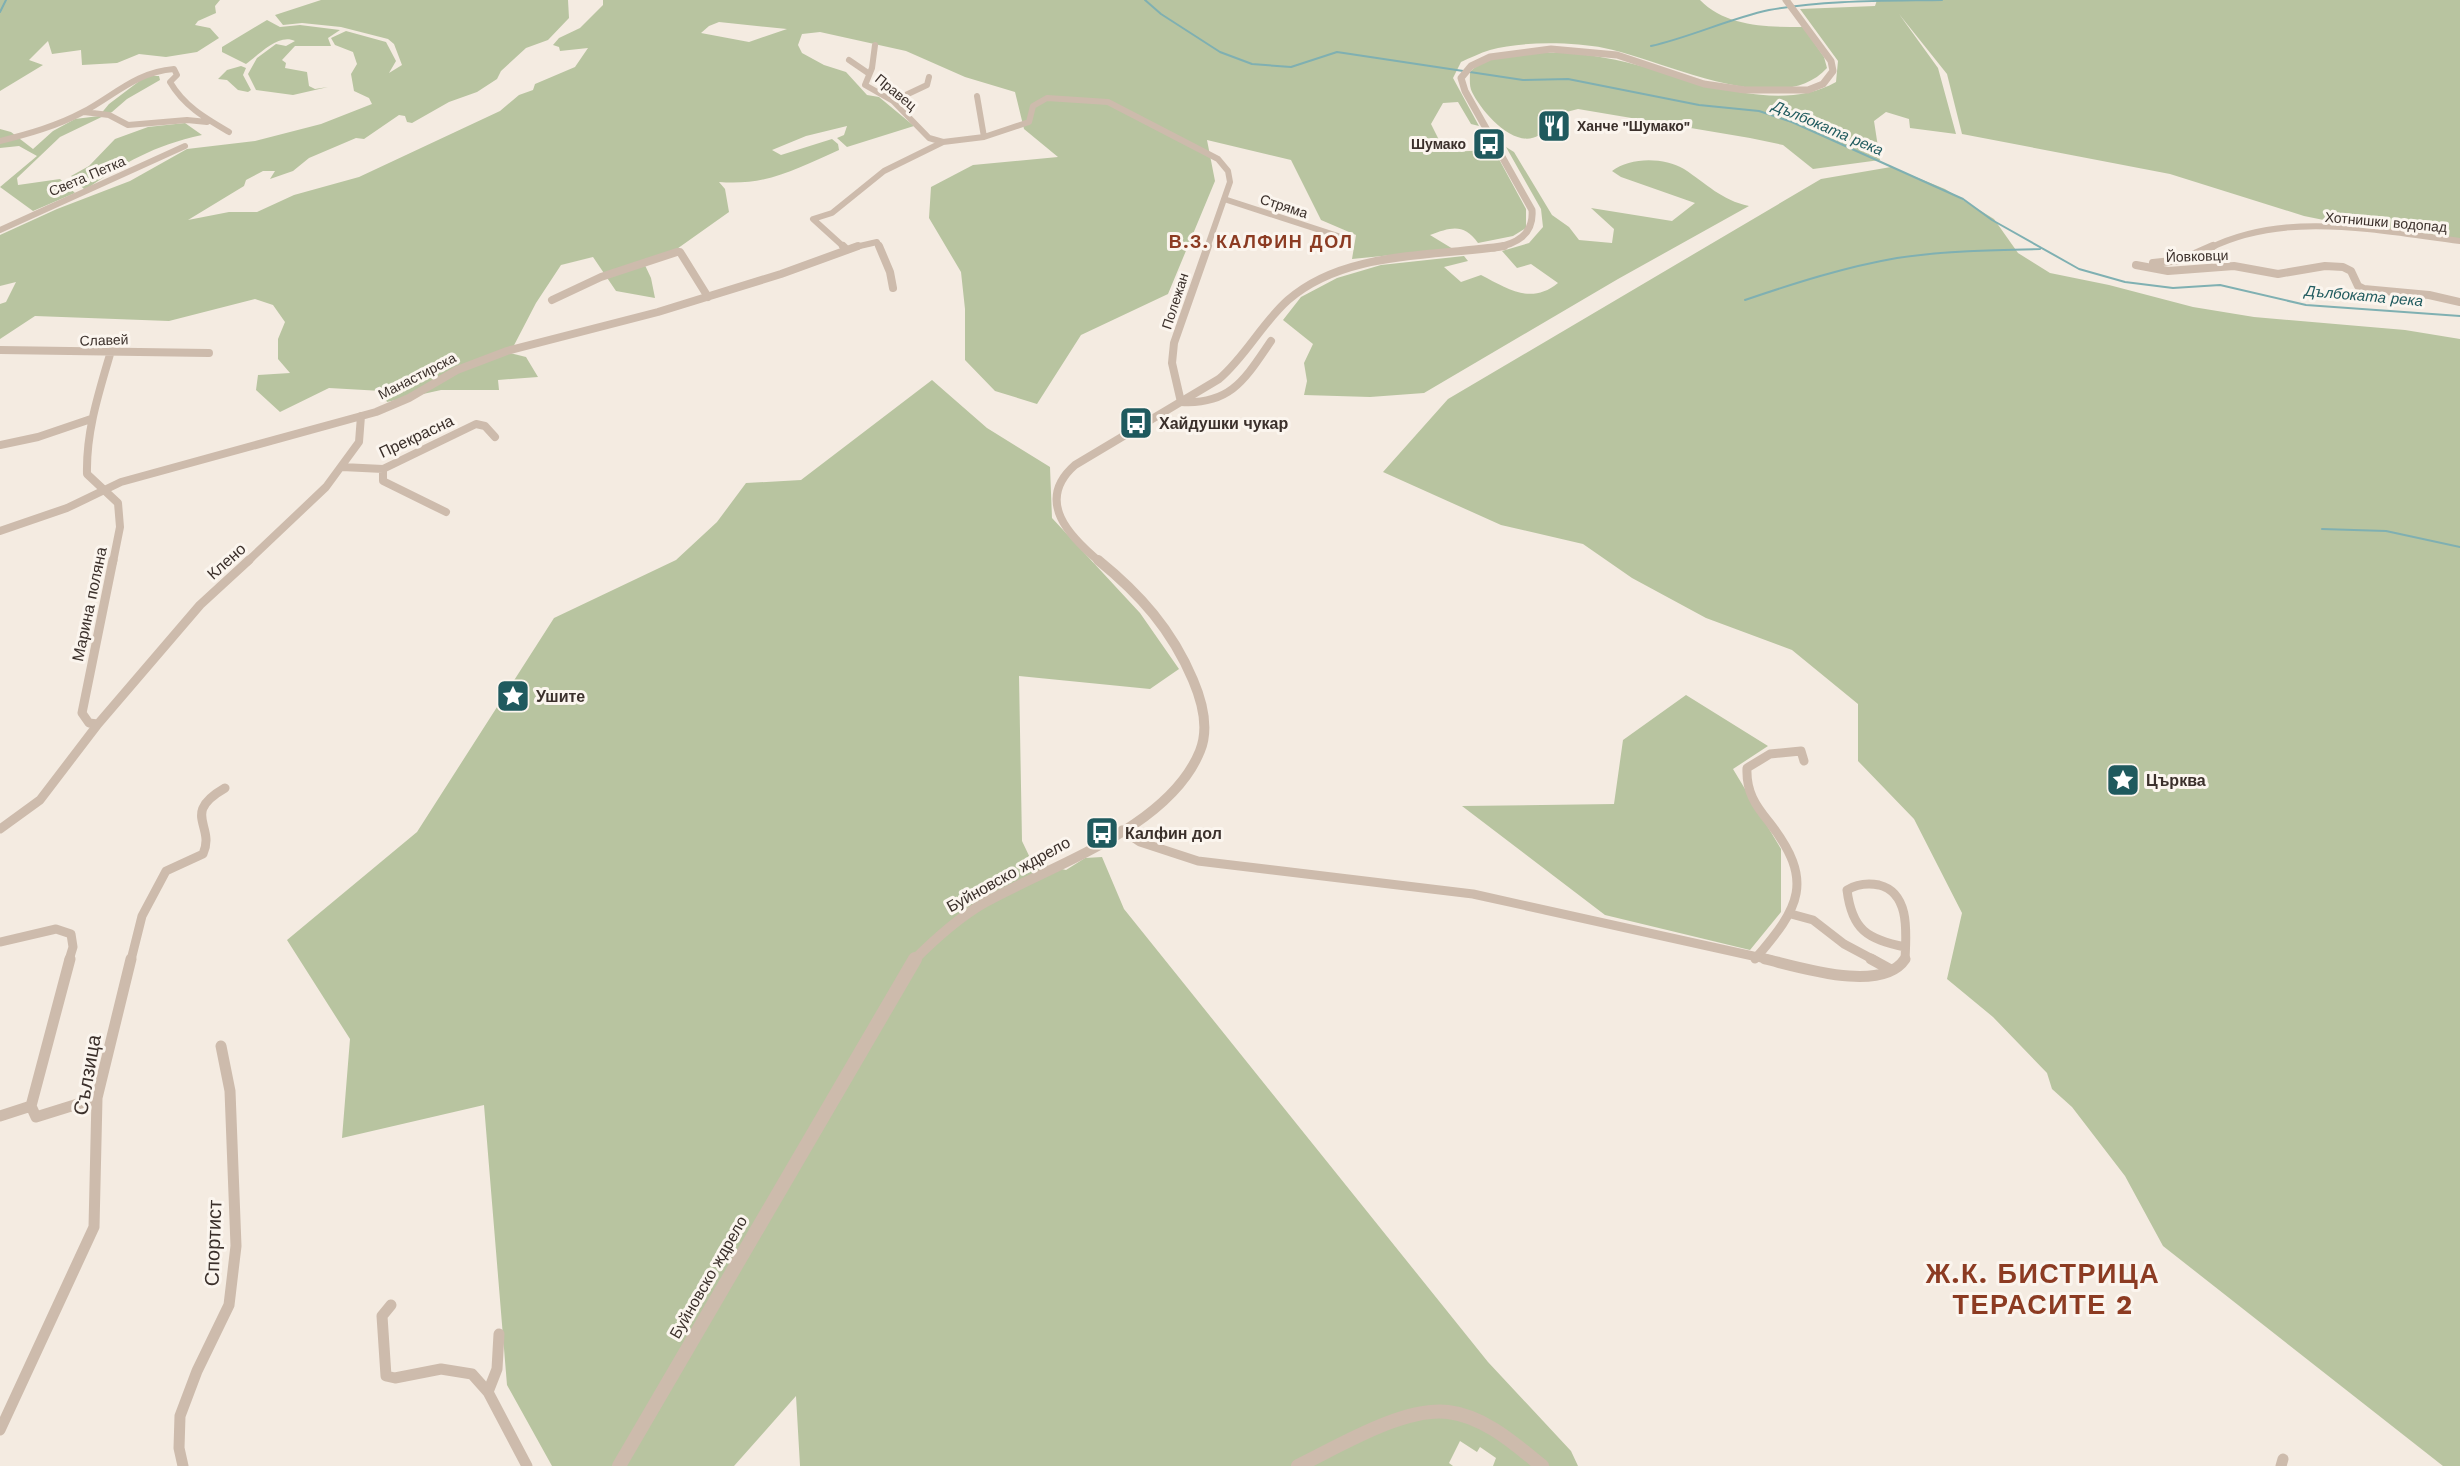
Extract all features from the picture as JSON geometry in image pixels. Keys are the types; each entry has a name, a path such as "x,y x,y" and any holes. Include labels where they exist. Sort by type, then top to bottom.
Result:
{"street":[{"name":"Буйновско ждрело","path":"619,1466 911,963 944,930 984,903 1122,830 1160,805 1185,779 1201,750 1206,724 1202,700 1173,643 1134,589 1092,554 1062,524 1058,514 1057,496 1065,476 1073,467 1223,377 1249,350 1278,310 1308,285 1338,272 1389,260 1506,246 1521,240 1530,232 1534,221 1532,210 1465,91 1461,78 1470,66 1500,54 1526,50 1575,50 1618,55 1705,84 1728,88 1785,91 1809,89 1827,81 1833,70 1824,50 1787,2"},
{"name":"Правец","path":"875,45 874,59 865,85 893,101 929,138 943,142"},
{"path":"849,60 868,73"},
{"path":"0,141 39,130 84,112 133,78 160,69 174,69 177,75 170,82 177,97 195,114 229,132"},
{"path":"893,101 927,85 929,77"},
{"path":"846,249 813,219 832,213 884,171 943,142 984,137 977,96"},
{"name":"Полежан","path":"984,137 1029,122 1032,118 1033,106 1047,98 1107,102 1218,159 1228,171 1230,182 1190,290 1174,343 1172,363 1180,402"},
{"path":"84,112 109,115 128,125 163,124 187,120 209,122"},
{"name":"Света Петка","path":"0,230 185,146"},
{"name":"Стряма","path":"1224,199 1338,236"},
{"name":"Хотнишки водопад","path":"2136,265 2186,260 2225,239 2253,231 2281,229 2378,231 2460,241"},
{"name":"Манастирска","path":"0,531 67,508 102,490 140,476 361,416 399,402 457,370 507,351 708,297 781,274 846,249 877,242 890,272 893,288"},
{"path":"552,300 601,277 677,252 680,252 687,261 708,297"},
{"name":"Йовковци","path":"2136,265 2168,270 2228,266 2278,274 2339,266 2351,271 2358,286 2364,289 2429,294 2460,302"},
{"path":"1180,402 1198,405 1230,394 1272,341"},
{"name":"Славей","path":"0,350 41,354 178,350 209,353"},
{"name":"Марина поляна","path":"98,724 89,723 82,713 120,527 118,503 87,474 86,448 91,419 111,351"},
{"name":"Клено","path":"98,724 200,605 306,508 342,467 359,442 361,416"},
{"path":"0,445 38,437 91,419"},
{"name":"Прекрасна","path":"342,467 383,469 472,424 482,424 495,436"},
{"path":"383,469 381,474 383,481 446,512"},
{"path":"0,829 40,800 98,724"},
{"path":"1755,959 1791,914 1797,894 1795,863 1778,832 1748,795 1743,779 1747,768 1770,754 1801,751 1804,761"},
{"name":"Сълзица","path":"0,1430 86,1250 93,1227 97,1098 142,916 166,871 203,854 207,845 200,817 208,798 225,788"},
{"path":"1122,830 1140,842 1198,861 1473,894 1755,959 1828,973 1878,977 1905,961 1905,947 1903,905 1899,896 1885,885 1856,883 1847,890 1849,909 1854,922 1869,938 1905,947"},
{"path":"1791,914 1813,920 1844,944 1891,970"},
{"path":"0,942 57,929 71,934 73,947 31,1106 36,1117 97,1098"},
{"name":"Спортист","path":"183,1466 179,1448 180,1416 197,1371 229,1305 236,1246 230,1091 221,1046"},
{"path":"0,1116 31,1106"},
{"path":"391,1305 382,1316 386,1376 396,1378 441,1369 472,1374 488,1392 527,1466"},
{"path":"488,1392 497,1369 499,1334"},
{"path":"1298,1466 1405,1419 1446,1412 1473,1420 1493,1430 1542,1466"}],"green space":[{"path":"0,0 220,0 215,6 216,13 198,21 195,25 210,28 219,38 197,52 166,57 139,54 117,63 82,65 81,50 52,54 48,41 29,60 43,65 0,91"},
{"path":"321,0 568,0 569,18 548,40 526,48 501,71 497,79 477,92 449,102 412,123 407,122 405,116 399,115 364,139 356,138 309,158 293,171 270,179 275,171 263,171 246,180 244,186 188,220 229,212 257,212 294,195 359,177 500,111 519,95 533,90 535,84 575,67 588,48 560,51 559,47 553,45 559,38 580,28 603,5 603,0 1700,0 1722,16 1748,24 1803,27 1824,57 1827,68 1806,83 1780,89 1751,88 1719,82 1628,54 1577,45 1547,43 1503,47 1486,51 1461,62 1453,78 1479,126 1471,124 1458,102 1443,103 1431,124 1445,152 1494,150 1526,209 1526,228 1513,236 1478,243 1468,232 1457,228 1430,235 1453,249 1352,259 1356,235 1321,220 1291,160 1207,140 1215,181 1168,294 1081,335 1037,404 995,391 965,360 965,309 961,272 929,218 931,187 973,165 1058,157 1024,129 1015,92 965,77 906,51 820,32 802,34 798,45 802,53 824,65 846,72 867,95 879,97 914,126 847,147 837,138 844,135 847,126 806,136 772,150 781,155 832,139 838,144 839,150 795,170 767,179 736,183 719,182 725,189 729,212 674,251 643,261 651,278 655,298 616,291 593,257 561,265 536,303 510,353 526,357 538,377 498,380 499,390 441,390 387,402 382,391 329,388 280,412 256,390 258,375 290,373 278,359 278,339 285,322 273,305 255,299 169,321 35,316 0,339 0,304 6,302 16,282 0,286 0,235 57,209 130,181 187,149 255,141 321,124 372,104 369,98 354,91 351,74 357,64 353,52 335,45 331,38 346,31 386,42 396,61 389,73 402,65 394,44 388,39 341,27 302,23 283,25 275,15","holes":["719,22 787,29 749,42 701,33 709,26"]},
{"path":"1877,0 2460,0 2460,241 2378,231 2304,216 2170,174 1962,134 1947,74 1899,14 1938,68 1956,134 1910,128 1909,119 1886,112 1874,121 1880,160 1813,169 1783,145 1578,109 1543,118 1539,135 1530,139 1520,138 1500,127 1491,118 1476,100 1470,87 1470,72 1489,60 1542,52 1590,55 1622,61 1737,92 1789,95 1813,91 1836,82 1838,61 1800,9 1875,6"},
{"path":"267,20 280,27 300,25 340,30 328,38 331,46 295,46 282,60 286,63 285,68 307,72 309,86 315,89 328,87 293,95 256,90 248,74 257,58 276,44 286,46 295,41 289,39 275,42 246,64 222,52 222,47"},
{"path":"241,66 246,68 243,75 251,90 248,92 238,90 227,80 218,79 227,70"},
{"path":"146,76 159,76 160,80 127,99 112,112 60,137 17,178 18,185 60,179 75,193 33,211 0,187 37,156 19,146 0,148 0,129 11,132 33,149 53,131 75,119 99,116 109,104"},
{"path":"185,123 202,135 169,144 140,156 85,190 71,176 89,166 115,139 148,127"},
{"path":"1506,147 1514,152 1552,215 1569,227 1579,240 1612,243 1614,229 1591,208 1672,221 1695,203 1621,177 1612,171 1619,166 1637,161 1667,162 1676,165 1722,196 1749,206 1618,279 1424,393 1370,397 1304,395 1307,381 1304,363 1313,344 1283,320 1301,297 1337,278 1381,265 1464,256 1468,261 1444,267 1461,282 1481,275 1520,293 1529,294 1548,290 1558,283 1531,264 1517,268 1502,251 1529,243 1543,227 1541,209"},
{"path":"1891,167 1945,189 1994,219 2018,253 2050,273 2109,285 2193,307 2254,317 2405,330 2460,339 2460,1466 2443,1466 2163,1246 2125,1176 2072,1107 2052,1089 2047,1073 1993,1017 1947,979 1962,913 1914,819 1858,761 1858,704 1792,650 1706,618 1632,578 1583,544 1501,525 1383,472 1448,399 1821,179"},
{"path":"932,380 987,428 1050,467 1052,518 1140,613 1179,669 1150,689 1019,676 1022,841 1032,862 1066,870 1085,858 1102,857 1124,909 1488,1362 1571,1451 1578,1466 1493,1466 1496,1458 1480,1447 1477,1452 1460,1441 1449,1463 1453,1466 800,1466 796,1396 734,1466 552,1466 507,1385 484,1105 342,1138 350,1039 287,940 417,832 554,618 676,560 717,522 746,483 801,480"},
{"path":"1686,695 1768,746 1733,769 1781,849 1781,912 1750,950 1605,915 1462,806 1614,804 1623,740"}],"waterway":[{"path":"0,12 6,0"},
{"name":"Дълбоката река","path":"1145,0 1161,14 1220,52 1252,64 1291,67 1337,52 1523,80 1568,79 1699,105 1759,111 1792,122 1963,199 1992,220 2079,269 2125,282 2173,288 2220,285 2306,305 2460,316"},
{"path":"1651,46 1769,10 1833,3 1942,0"},
{"path":"1745,300 1820,276 1897,258 1950,252 2040,249"},
{"path":"2322,529 2386,531 2460,547"}],"place":[{"name":"Ханче \"Шумако\"","path":"1554,126"},
{"name":"Шумако","path":"1489,144"},
{"name":"Хайдушки чукар","path":"1136,423"},
{"name":"Ушите","path":"513,696"},
{"name":"Църква","path":"2123,780"},
{"name":"Калфин дол","path":"1102,833"}],"district":[{"name":"В.З. КАЛФИН ДОЛ","path":"1261,242"},
{"name":"Ж.К. БИСТРИЦА ТЕРАСИТЕ 2","path":"2043,1290"}]}
